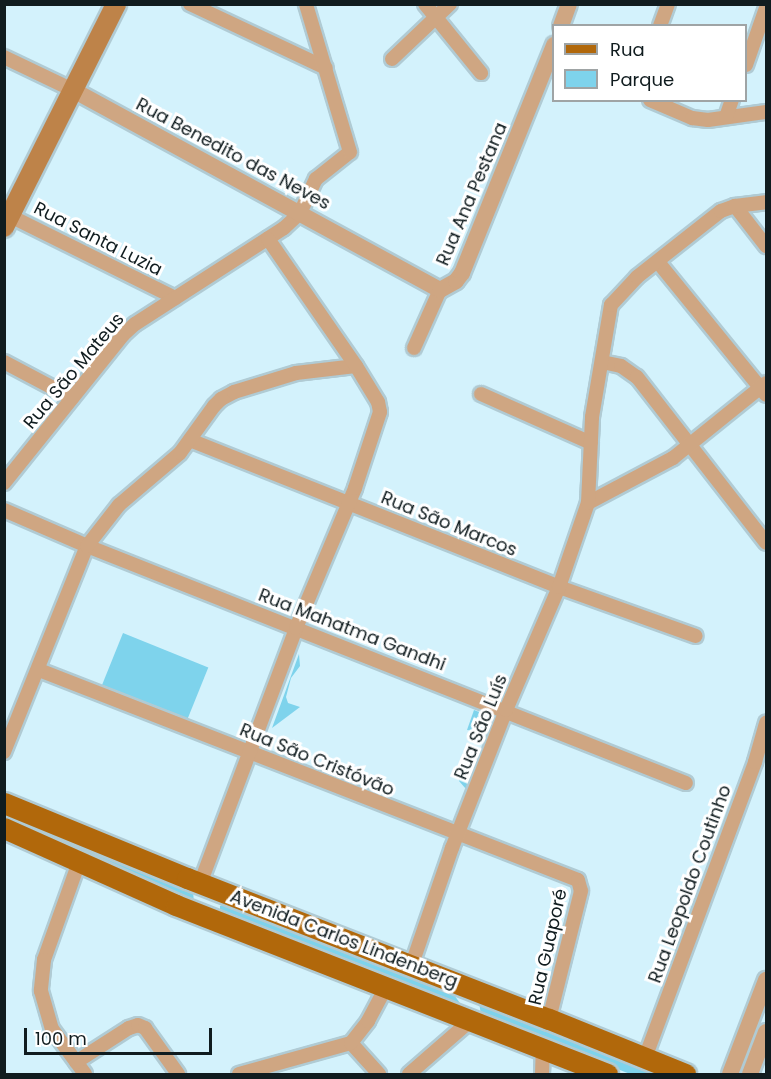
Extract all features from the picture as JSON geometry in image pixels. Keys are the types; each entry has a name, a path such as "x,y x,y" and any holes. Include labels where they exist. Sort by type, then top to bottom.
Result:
{"main road":[{"path":"6,218 116,4"},
{"name":"Avenida Carlos Lindenberg","path":"4,803 201,884 685,1074"},
{"name":"Avenida Carlos Lindenberg","path":"4,828 216,921 608,1074"},
{"path":"201,884 203,901 216,921"},
{"path":"458,983 469,1002 470,1021"}],"street":[{"path":"190,4 326,68"},
{"path":"300,213 316,178 350,152 306,4"},
{"path":"425,4 481,73"},
{"path":"392,59 450,4"},
{"path":"562,24 569,4"},
{"path":"661,24 668,4"},
{"path":"747,62 766,8"},
{"name":"Rua Ana Pestana","path":"414,348 440,290 456,281 462,273 552,50"},
{"name":"Rua Benedito das Neves","path":"4,57 73,90 440,290"},
{"path":"655,102 692,118 708,120 766,112"},
{"path":"726,117 731,102"},
{"name":"Rua São Luís","path":"411,967 457,835 506,710 559,587 588,503 592,417 611,305 637,277 711,218 735,207 766,202"},
{"path":"735,207 766,246"},
{"name":"Rua São Mateus","path":"4,483 129,329 268,239 300,213"},
{"name":"Rua Santa Luzia","path":"6,218 175,298"},
{"path":"201,884 248,752 379,421 378,402 356,366 268,239"},
{"path":"588,503 673,458 764,389 658,262"},
{"path":"4,362 72,398"},
{"path":"602,362 621,366 637,377 688,446 766,543"},
{"path":"4,752 39,670 87,546 128,494 171,462 190,440 214,405 234,392 296,374 356,366"},
{"path":"481,394 591,443"},
{"name":"Rua São Marcos","path":"190,440 559,587 696,636"},
{"name":"Rua Mahatma Gandhi","path":"4,510 87,546 686,783"},
{"name":"Rua São Cristóvão","path":"39,670 581,883"},
{"name":"Rua Leopoldo Coutinho","path":"645,1058 755,762 766,723"},
{"path":"79,862 44,960 41,976 45,1012 52,1029 85,1074"},
{"name":"Rua Guaporé","path":"549,1019 581,883"},
{"path":"730,1074 766,980"},
{"path":"239,1074 351,1043 368,1021 386,987"},
{"path":"409,1074 470,1021"},
{"path":"76,1062 129,1028 138,1025 145,1028 178,1074"},
{"path":"746,1033 765,1036 750,1074"},
{"path":"351,1043 379,1074"},
{"path":"542,1074 543,1049"}],"green space":[{"path":"123,633 208,667 187,719 102,685"},
{"path":"299,654 300,666 291,678 286,697 288,703 300,707 272,728"},
{"path":"474,710 492,717 487,733 467,730"},
{"path":"477,759 473,770 464,772 470,779 466,789 459,781 457,769"},
{"path":"4,815 193,891 194,903 5,821"},
{"path":"224,904 452,992 462,1006 220,913 220,906"},
{"path":"479,1002 654,1074 630,1074 481,1015"}]}
